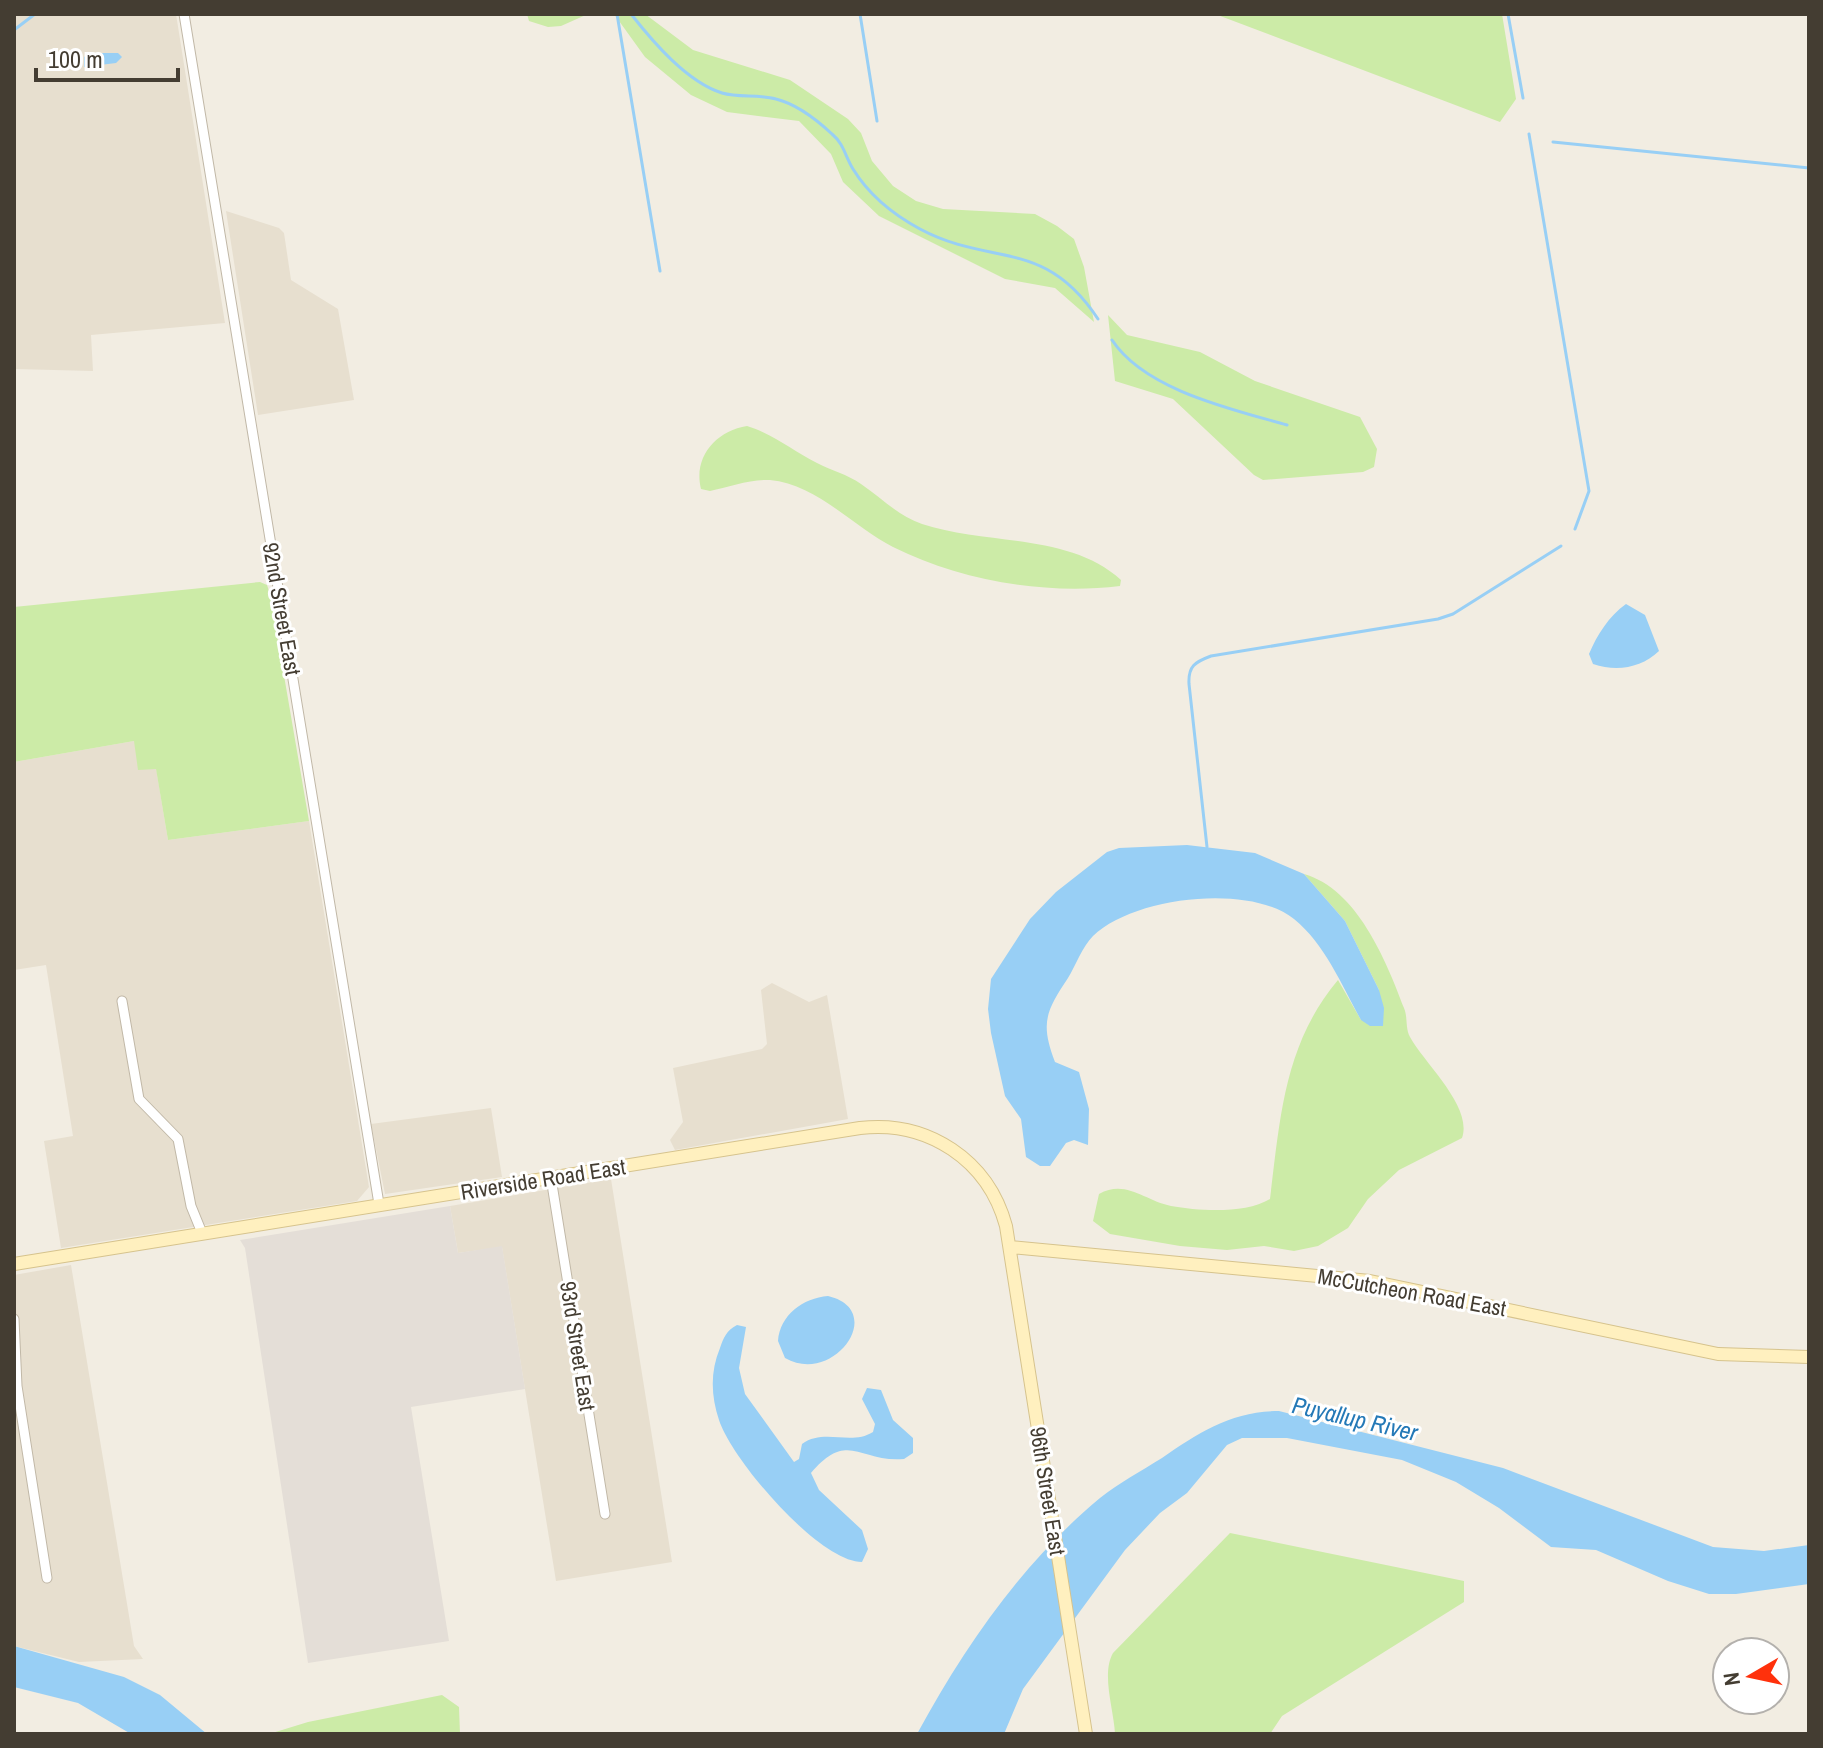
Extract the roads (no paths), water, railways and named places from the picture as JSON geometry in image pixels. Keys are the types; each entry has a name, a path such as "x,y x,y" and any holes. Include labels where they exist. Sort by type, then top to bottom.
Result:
{"street":[{"name":"92nd Street East","path":"184,14 379,1204"},
{"path":"122,1001 139,1099 178,1139 191,1206 202,1233"},
{"name":"Riverside Road East","path":"14,1264 860,1128 895,1127 933,1137 964,1157 987,1181 995,1196 1011,1247"},
{"name":"93rd Street East","path":"551,1178 605,1514"},
{"name":"McCutcheon Road East","path":"1011,1247 1370,1281 1728,1355 1809,1357"},
{"name":"96th Street East","path":"1011,1247 1086,1734"},
{"path":"14,1319 17,1386 47,1578"}],"water":[{"path":"92,53 118,53 122,57 116,63 84,67 84,57"},
{"path":"1626,604 1645,615 1659,651 1628,667 1611,668 1593,664 1589,654 1596,640 1609,620"},
{"path":"1187,845 1255,853 1304,874 1345,921 1379,990 1384,1008 1383,1026 1370,1026 1361,1020 1315,941 1294,919 1274,908 1221,898 1192,899 1135,912 1111,923 1089,940 1050,1009 1047,1027 1055,1062 1079,1072 1089,1109 1088,1145 1074,1140 1066,1143 1050,1166 1040,1166 1026,1157 1021,1119 1005,1096 988,1009 991,979 1030,919 1056,892 1107,852 1119,848"},
{"path":"828,1296 845,1304 853,1316 854,1329 847,1343 821,1362 803,1364 785,1358 778,1341 783,1323 802,1304"},
{"path":"737,1325 746,1327 739,1368 745,1394 794,1462 799,1459 802,1444 810,1439 856,1438 873,1432 875,1424 862,1399 867,1388 881,1390 893,1420 913,1438 913,1453 904,1459 845,1450 824,1460 811,1473 819,1490 862,1530 868,1549 862,1562 844,1558 801,1528 759,1483 727,1438 716,1411 713,1375 724,1337"},
{"path":"1279,1411 1503,1468 1713,1547 1764,1551 1809,1545 1809,1584 1736,1594 1709,1594 1668,1581 1596,1550 1551,1547 1499,1508 1456,1482 1402,1460 1287,1438 1242,1438 1227,1445 1187,1493 1160,1513 1125,1550 1023,1689 1004,1734 917,1734 955,1669 997,1607 1045,1550 1100,1498 1217,1425 1246,1415"},
{"path":"14,1646 124,1677 160,1695 207,1734 131,1734 78,1703 14,1687"}],"waterway":[{"path":"14,30 35,14"},
{"path":"537,14 546,14"},
{"path":"617,14 660,271"},
{"path":"631,14 672,60 709,88 728,94 776,99 813,118 839,142 867,187 901,217 946,240 1037,265 1078,293 1098,319"},
{"path":"860,14 877,121"},
{"path":"1508,14 1523,98"},
{"path":"1529,134 1589,491 1575,529"},
{"path":"1553,142 1809,168"},
{"path":"1112,340 1145,372 1167,385 1216,404 1287,425"},
{"path":"1207,847 1189,684 1191,669 1197,663 1211,656 1438,619 1453,614 1561,546"}],"water label":[{"name":"Puyallup River","path":"1355,1418"}]}
